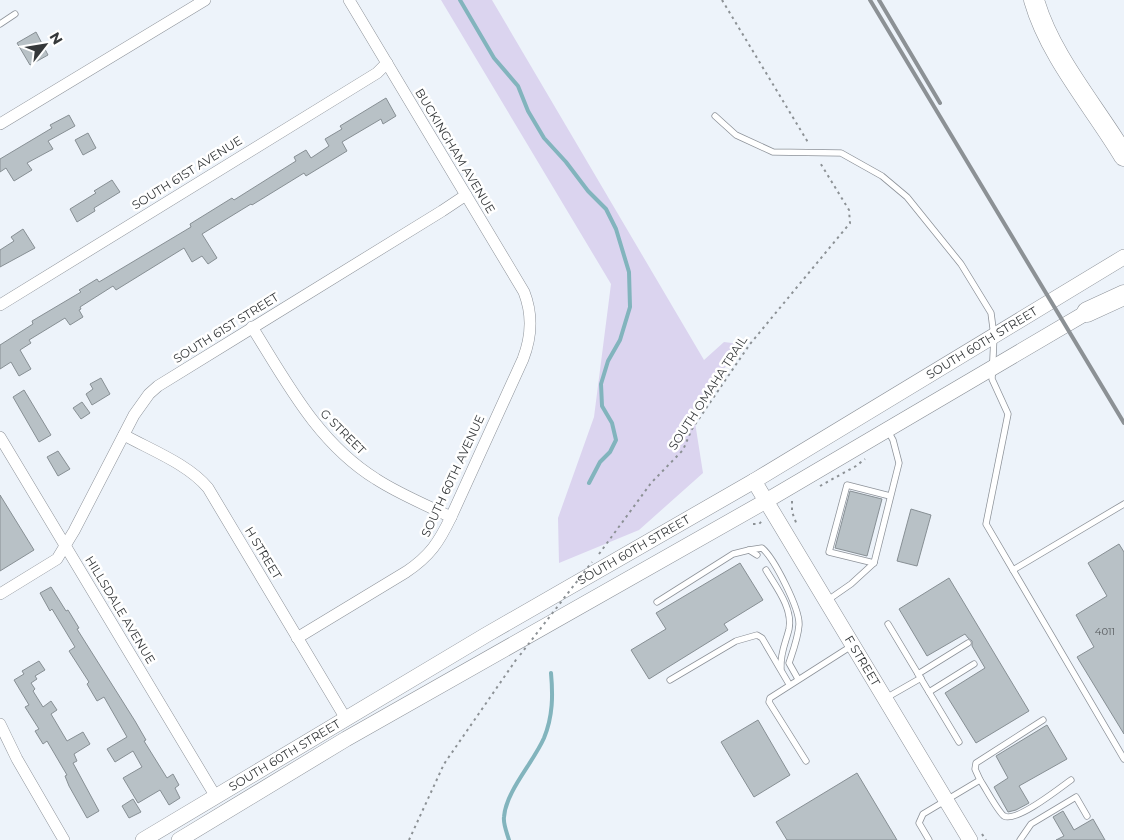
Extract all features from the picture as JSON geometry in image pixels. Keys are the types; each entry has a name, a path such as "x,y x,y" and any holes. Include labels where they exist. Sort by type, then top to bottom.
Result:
{"highway":[{"path":"1034,0 1045,29 1058,52 1124,156"},
{"path":"1087,312 1124,296"}],"main road":[{"name":"SOUTH 60TH STREET","path":"143,840 486,635 754,481 1124,257"},
{"name":"SOUTH 60TH STREET","path":"179,840 408,703 766,501 992,370 1124,290"},
{"name":"F STREET","path":"754,481 970,840"}],"street":[{"path":"0,124 205,0"},
{"name":"BUCKINGHAM AVENUE","path":"349,0 524,292 531,318"},
{"name":"SOUTH 61ST AVENUE","path":"0,305 377,73 387,63"},
{"name":"SOUTH 61ST STREET","path":"65,546 141,405 158,386 466,195"},
{"name":"SOUTH 60TH AVENUE","path":"297,638 420,562 433,550 451,517 523,359 529,341 531,318"},
{"name":"G STREET","path":"252,328 303,410 318,429 375,479 397,492 451,517"},
{"name":"H STREET","path":"124,435 188,470 200,478 208,488 346,719"},
{"name":"HILLSDALE AVENUE","path":"0,437 216,797"},
{"path":"0,594 57,559 65,546"},
{"path":"0,724 17,759 64,840"}],"lane":[{"path":"0,24 15,14"},
{"path":"715,116 736,135 773,152 841,152 882,176 907,197 966,272 991,313 994,336 992,379 1008,414 986,524 1124,759"},
{"path":"826,601 851,584 874,563 899,463 893,440 888,430"},
{"path":"874,563 829,552 844,501 846,485 890,496"},
{"path":"1013,570 1124,504"},
{"path":"879,510 887,512"},
{"path":"874,528 882,530"},
{"path":"870,543 878,546"},
{"path":"657,602 733,554 762,548 767,552 798,613 797,638 789,663 798,679"},
{"path":"749,550 757,555"},
{"path":"766,570 776,586 789,616 789,627 780,657 781,670"},
{"path":"888,624 959,742"},
{"path":"670,680 736,641 753,636 762,638 789,684"},
{"path":"885,699 968,643"},
{"path":"806,761 769,702 770,698 789,684 853,645"},
{"path":"929,692 974,664"},
{"path":"1043,720 976,763 975,770 1003,815 1010,818 1020,815 1071,780"},
{"path":"929,840 919,823 923,814 980,780"},
{"path":"1020,840 1031,824 1076,797 1087,816"}],"path":[{"name":"SOUTH OMAHA TRAIL","path":"598,554 652,483 684,450 692,429 750,344 850,223 851,216 849,210 722,0"},
{"path":"409,840 444,764 520,656 592,562"}],"shaded area":[{"path":"441,0 492,0 704,360 724,342 740,344 694,416 703,473 639,530 559,563 558,518 594,417 611,284"}],"building":[{"path":"36,32 48,55 30,65 17,43"},
{"path":"386,98 396,116 383,124 381,119 342,142 347,151 306,176 304,173 202,234 217,258 208,264 202,256 192,262 184,248 116,290 113,286 80,307 81,309 79,310 83,317 70,325 65,318 29,340 31,343 20,350 31,369 19,376 11,362 0,369 0,345 33,324 32,321 81,292 79,290 97,279 99,282 191,227 190,224 232,198 234,200 296,161 294,157 306,150 311,158 329,146 325,139 342,129 340,126"},
{"path":"69,115 75,126 48,141 53,149 27,163 32,170 14,181 6,168 0,172 0,159 52,128 50,125"},
{"path":"88,133 96,148 83,155 75,140"},
{"path":"112,180 120,192 94,208 95,211 77,222 70,209 96,193 94,191"},
{"path":"23,229 35,248 0,267 0,250 14,241 11,237"},
{"path":"101,378 110,394 92,405 86,394 93,389 90,384"},
{"path":"24,390 51,435 39,442 13,397"},
{"path":"82,402 90,413 81,419 73,408"},
{"path":"58,451 70,469 58,476 47,457"},
{"path":"850,491 882,499 867,556 835,548"},
{"path":"0,495 34,550 0,571"},
{"path":"911,509 931,515 917,566 897,561"},
{"path":"1119,544 1124,552 1124,734 1077,657 1094,647 1076,615 1107,596 1088,563"},
{"path":"740,563 763,600 724,624 728,630 649,679 631,650 666,629 656,613"},
{"path":"949,578 1029,711 976,743 945,693 985,668 972,646 972,641 965,634 927,656 899,609"},
{"path":"51,587 79,628 77,629 135,721 146,740 144,741 167,778 173,774 179,785 175,788 180,798 169,805 160,790 138,803 123,778 142,767 133,751 115,762 107,749 127,737 104,697 97,701 87,684 89,682 69,651 75,647 40,593"},
{"path":"39,661 45,670 35,676 37,679 31,683 35,689 33,691 43,707 51,701 57,710 51,714 67,741 83,732 90,744 74,754 77,761 73,763 99,811 87,818 69,786 65,776 67,775 47,741 43,744 35,731 39,729 25,707 29,705 14,680 24,674 22,671"},
{"path":"758,720 790,775 754,797 721,742"},
{"path":"1047,725 1067,759 1019,786 1029,803 1008,812 994,787 1008,778 996,756"},
{"path":"857,773 897,840 787,840 776,822"},
{"path":"133,799 141,812 129,818 122,806"},
{"path":"1063,811 1074,830 1093,819 1105,840 1056,840 1064,836 1053,817"}],"waterway":[{"path":"460,0 494,58 518,86 528,111 544,138 566,162 588,191 606,209 616,229 629,272 630,307 620,340 608,361 601,384 602,406 612,423 616,440 610,452 600,462 589,483"},
{"path":"509,840 504,823 506,807 547,730 552,706 551,673"}],"railway":[{"path":"870,0 1124,423"},
{"path":"879,0 940,103"}]}
